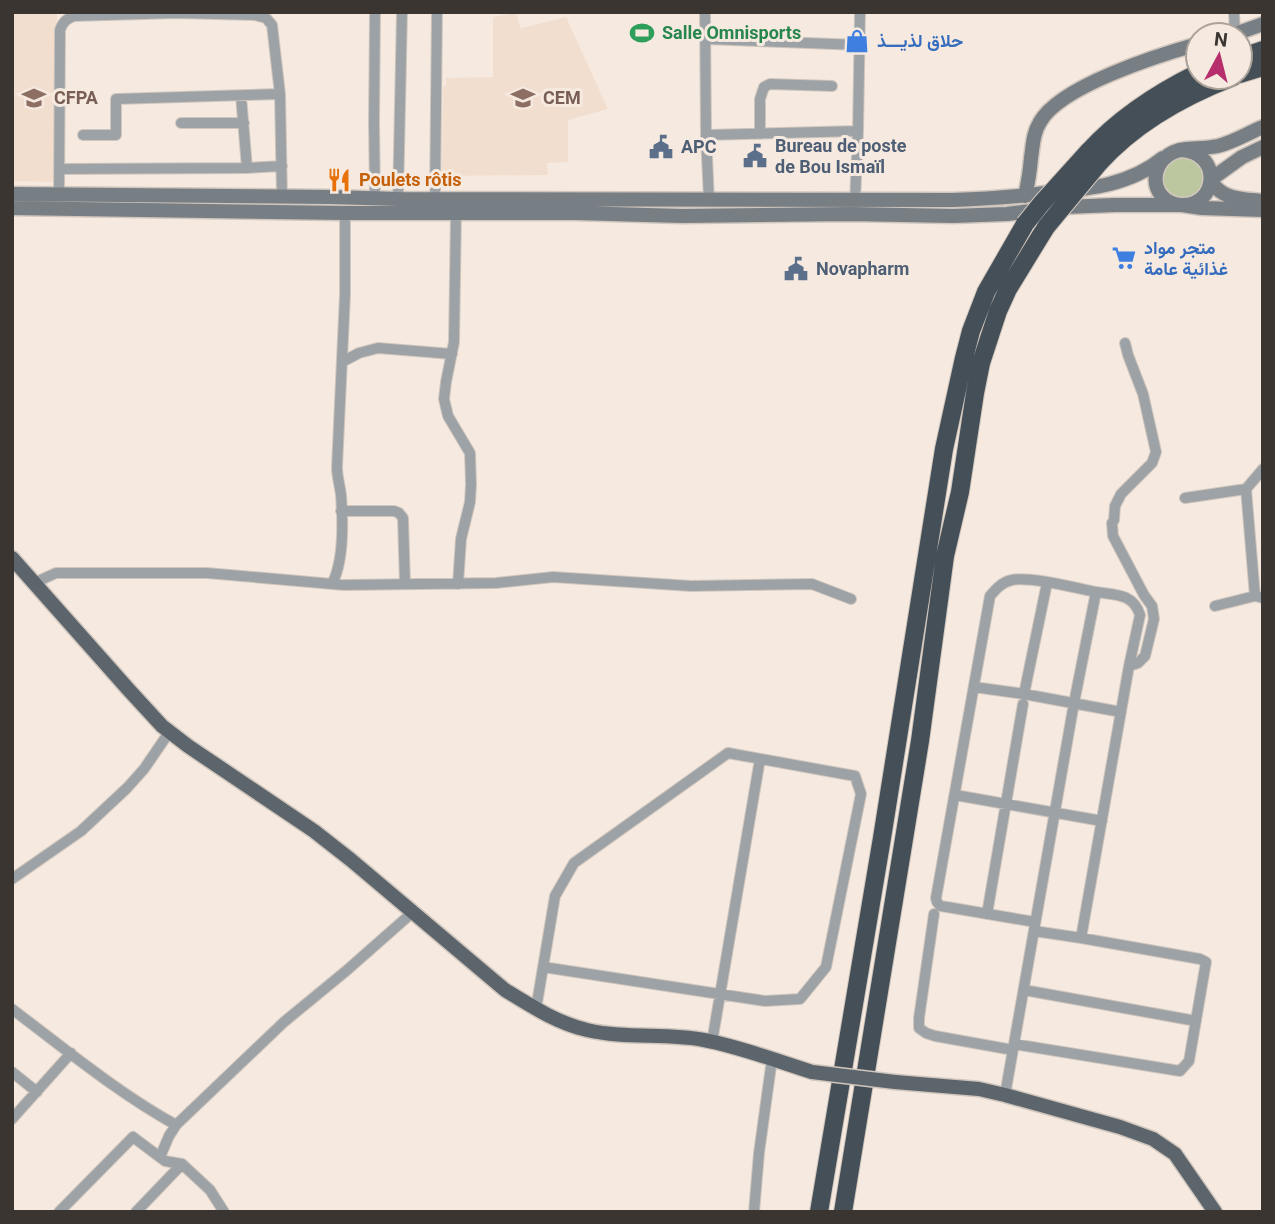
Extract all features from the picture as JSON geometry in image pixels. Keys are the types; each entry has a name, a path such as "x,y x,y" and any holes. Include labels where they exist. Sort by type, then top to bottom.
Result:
{"highway":[{"path":"843,1212 916,768 945,556 960,492 981,363 1003,300 1015,276 1093,157 1102,136 1144,103 1184,81"},
{"path":"819,1212 944,449 971,331 986,292 1025,224 1093,157 1113,148 1149,120 1202,91"}],"main road":[{"path":"1025,195 1033,139 1047,112 1070,94 1087,86 1155,56 1184,48"},
{"path":"12,194 398,199 953,200 1109,185 1150,169 1168,154 1226,143 1263,127"},
{"path":"1163,158 1155,178 1159,191 1169,201 1182,205 1196,202 1206,193 1211,179 1242,157 1263,147"},
{"path":"1181,150 1199,155 1208,164 1214,186 1224,195 1263,201"},
{"path":"12,208 682,216 953,216 1115,205 1182,205 1263,211"},
{"path":"12,558 128,690 170,731 314,831 505,990 536,1009 564,1023 588,1030 626,1035 676,1036 712,1042 812,1072 979,1089 1120,1127 1153,1139 1175,1154 1215,1212"}],"street":[{"path":"272,12 280,94 282,197"},
{"path":"375,12 375,198"},
{"path":"398,199 402,12"},
{"path":"435,199 437,12"},
{"path":"705,12 709,200"},
{"path":"855,201 859,131 860,12"},
{"path":"59,195 60,30 67,18 177,13 261,15 272,25"},
{"path":"706,38 860,45"},
{"path":"760,134 760,99 764,87 770,84 832,86"},
{"path":"83,135 116,135 116,99 280,94"},
{"path":"241,96 247,168"},
{"path":"181,123 244,123"},
{"path":"706,135 859,131"},
{"path":"59,169 282,166"},
{"path":"332,584 341,559 341,495 337,467 345,295 345,213"},
{"path":"456,213 454,342 444,400 448,416 470,453 471,484 470,502 461,539 458,584"},
{"path":"1125,343 1143,394 1156,452 1152,463 1121,494 1115,506 1111,528 1113,537 1152,606 1154,619 1145,656 1138,663 1129,666"},
{"path":"342,362 359,353 378,348 452,354"},
{"path":"1185,498 1246,489 1263,469"},
{"path":"1215,606 1259,597 1246,489"},
{"path":"341,511 394,511 402,515 405,584"},
{"path":"34,583 56,573 207,573 332,584 496,583 553,577 691,586 812,584 851,599"},
{"path":"934,914 919,1018 919,1028 926,1033 1180,1072 1189,1061 1206,962 1081,939 987,914 947,907 937,902 990,596 998,587 1012,580 1047,583 1128,598 1133,600 1140,615 1081,939"},
{"path":"987,914 1047,583"},
{"path":"1005,1095 1096,592"},
{"path":"974,687 1024,699 1074,703 1121,712"},
{"path":"12,879 81,831 127,788 144,769 170,731"},
{"path":"536,1009 543,967 555,896 574,863 728,753 855,776 861,794 826,967 800,999 765,1002 543,967"},
{"path":"712,1042 760,759"},
{"path":"955,795 1102,821"},
{"path":"160,1157 176,1125 284,1022 413,912"},
{"path":"1024,990 1196,1021"},
{"path":"12,1009 128,1095 176,1125"},
{"path":"12,1119 71,1053"},
{"path":"754,1212 772,1059"},
{"path":"12,1072 37,1092"},
{"path":"59,1212 133,1137 165,1161 182,1164 210,1190 221,1210"},
{"path":"136,1212 182,1164"}],"shaded area":[{"name":"CFPA","path":"12,12 57,12 54,182 12,181"},
{"name":"CEM","path":"516,13 521,28 566,17 608,109 568,120 568,162 547,163 548,175 442,176 443,87 446,86 446,78 493,77 493,17"}],"green space":[{"path":"1183,157 1191,158 1197,163 1202,169 1202,185 1197,191 1191,196 1183,197 1175,196 1169,191 1164,185 1163,177 1164,169 1169,163 1175,158"}],"place":[{"name":"Salle Omnisports","path":"642,33"},
{"name":"حلاق لذيـــذ","path":"857,41"},
{"name":"CFPA","path":"34,98"},
{"name":"CEM","path":"523,98"},
{"name":"APC","path":"661,147"},
{"name":"Bureau de poste de Bou Ismaïl","path":"755,156"},
{"name":"Poulets rôtis","path":"339,180"},
{"name":"متجر مواد غذائية عامة","path":"1124,258"},
{"name":"Novapharm","path":"796,269"}]}
